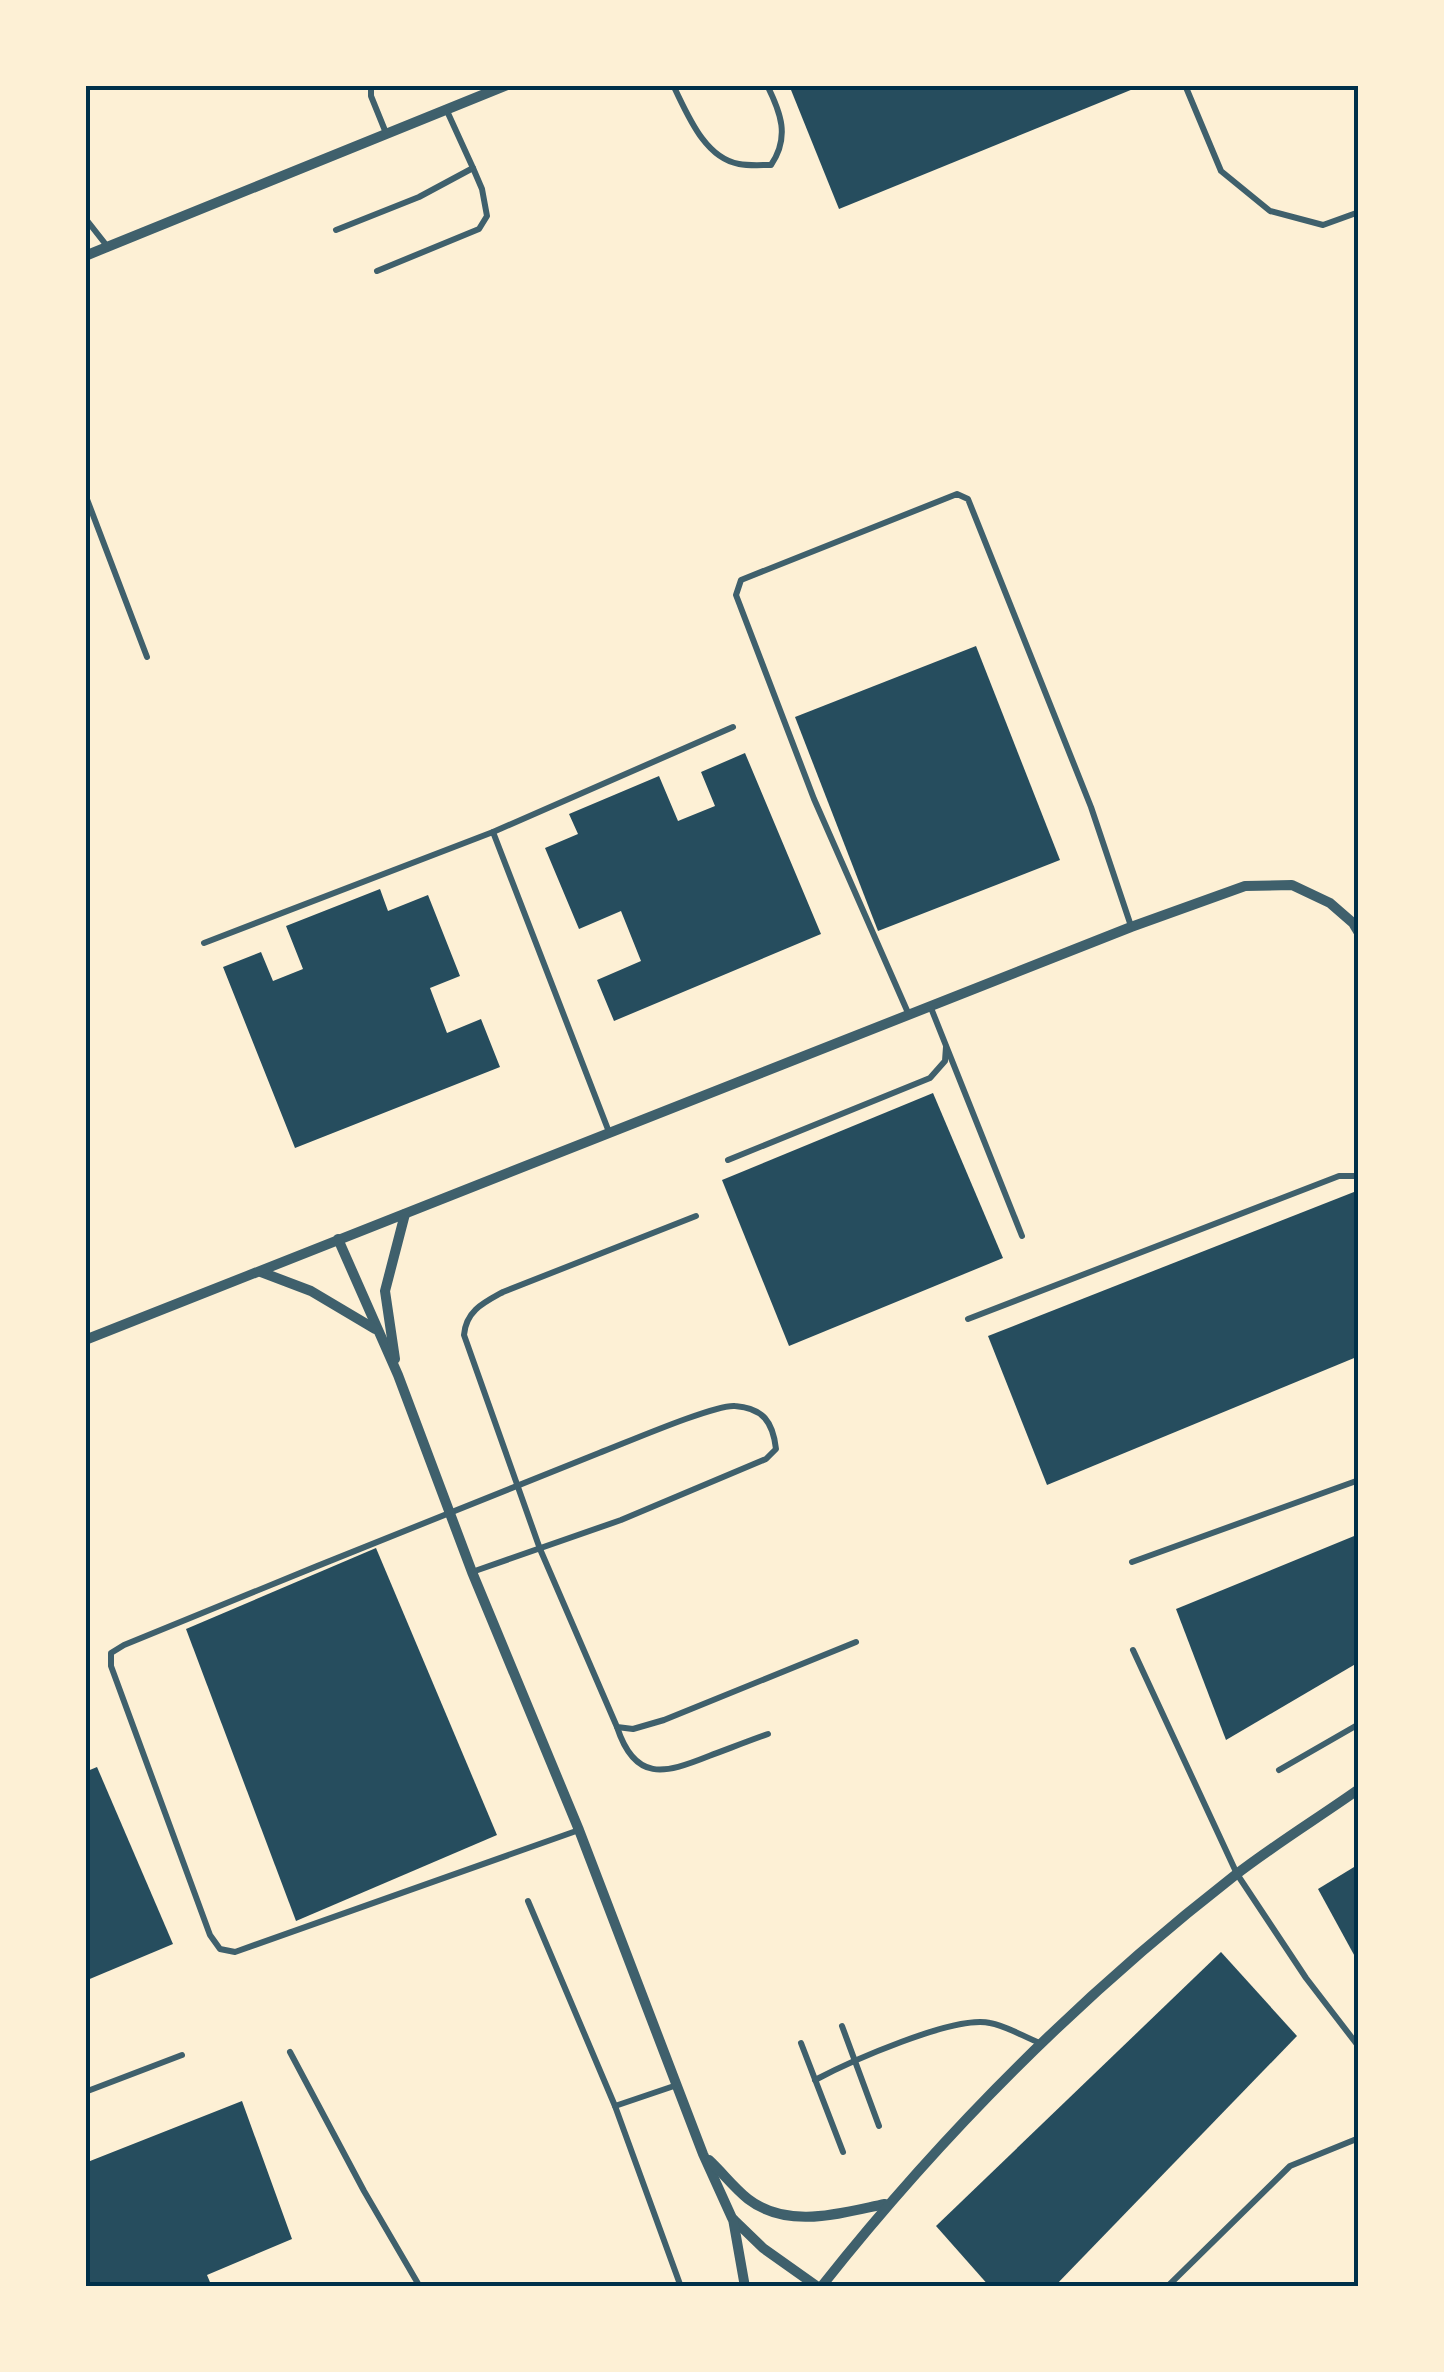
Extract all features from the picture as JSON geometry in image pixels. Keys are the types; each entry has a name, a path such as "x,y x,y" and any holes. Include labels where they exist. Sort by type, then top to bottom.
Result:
{"street":[{"path":"85,256 507,85"},
{"path":"85,1340 1244,886 1292,884 1330,903 1359,933"},
{"path":"398,1375 385,1291 405,1214"},
{"path":"338,1239 398,1375 472,1572 579,1830 703,2154 732,2218 745,2287"},
{"path":"261,1272 311,1292 378,1331"},
{"path":"732,2218 763,2248 819,2287 886,2204 1040,2044 1237,1874 1359,1789"},
{"path":"703,2154 750,2201 776,2212 811,2220 886,2204"}],"lane":[{"path":"370,85 370,96 386,134"},
{"path":"673,85 709,147 734,164 771,165 782,149 780,112 768,85"},
{"path":"1185,85 1221,171 1270,211 1323,226 1359,212"},
{"path":"377,271 479,229 488,216 482,189 446,110"},
{"path":"336,230 420,197 473,168"},
{"path":"85,218 108,247"},
{"path":"85,494 147,657"},
{"path":"910,1017 814,799 736,595 741,580 758,572 957,494 968,500 1090,807 1132,927"},
{"path":"204,943 493,832 733,726"},
{"path":"493,832 610,1134"},
{"path":"931,1008 1022,1236"},
{"path":"728,1160 930,1078 945,1062 946,1047"},
{"path":"968,1319 1339,1176 1359,1176"},
{"path":"696,1216 503,1292 479,1305 465,1320 464,1335 540,1548 623,1746 633,1759 652,1770 673,1770 768,1734"},
{"path":"472,1572 766,1459 776,1449 769,1420 760,1411 732,1405 450,1510 111,1653 112,1666 210,1935 220,1949 235,1952 579,1830"},
{"path":"1132,1562 1359,1480"},
{"path":"617,1727 633,1729 664,1720 856,1642"},
{"path":"1133,1650 1237,1874 1306,1978 1359,2046"},
{"path":"1279,1770 1359,1724"},
{"path":"528,1901 614,2106 681,2287"},
{"path":"814,2080 941,2028 988,2022 1040,2044"},
{"path":"842,2026 879,2126"},
{"path":"801,2043 842,2152"},
{"path":"290,2052 420,2287"},
{"path":"85,2092 182,2055"},
{"path":"614,2106 678,2084"},
{"path":"1167,2287 1290,2166 1359,2138"}],"building":[{"path":"789,85 1143,85 839,209"},
{"path":"976,646 1060,860 878,931 795,717"},
{"path":"745,753 821,934 614,1021 597,980 641,961 621,911 579,929 545,848 578,834 569,814 659,776 678,821 715,806 701,772"},
{"path":"380,889 388,911 428,895 460,976 430,988 447,1033 481,1019 500,1067 295,1148 223,967 261,952 273,981 303,969 286,926"},
{"path":"933,1093 1003,1258 789,1346 722,1180"},
{"path":"1359,1190 1359,1356 1047,1485 988,1336"},
{"path":"1359,1534 1359,1662 1226,1740 1176,1609"},
{"path":"376,1548 497,1835 296,1921 186,1629"},
{"path":"97,1767 173,1944 85,1981 85,1772"},
{"path":"1359,1864 1359,1964 1318,1889"},
{"path":"1221,1952 1297,2036 1054,2287 990,2287 936,2226"},
{"path":"242,2101 292,2239 207,2275 212,2287 85,2287 85,2163"}]}
